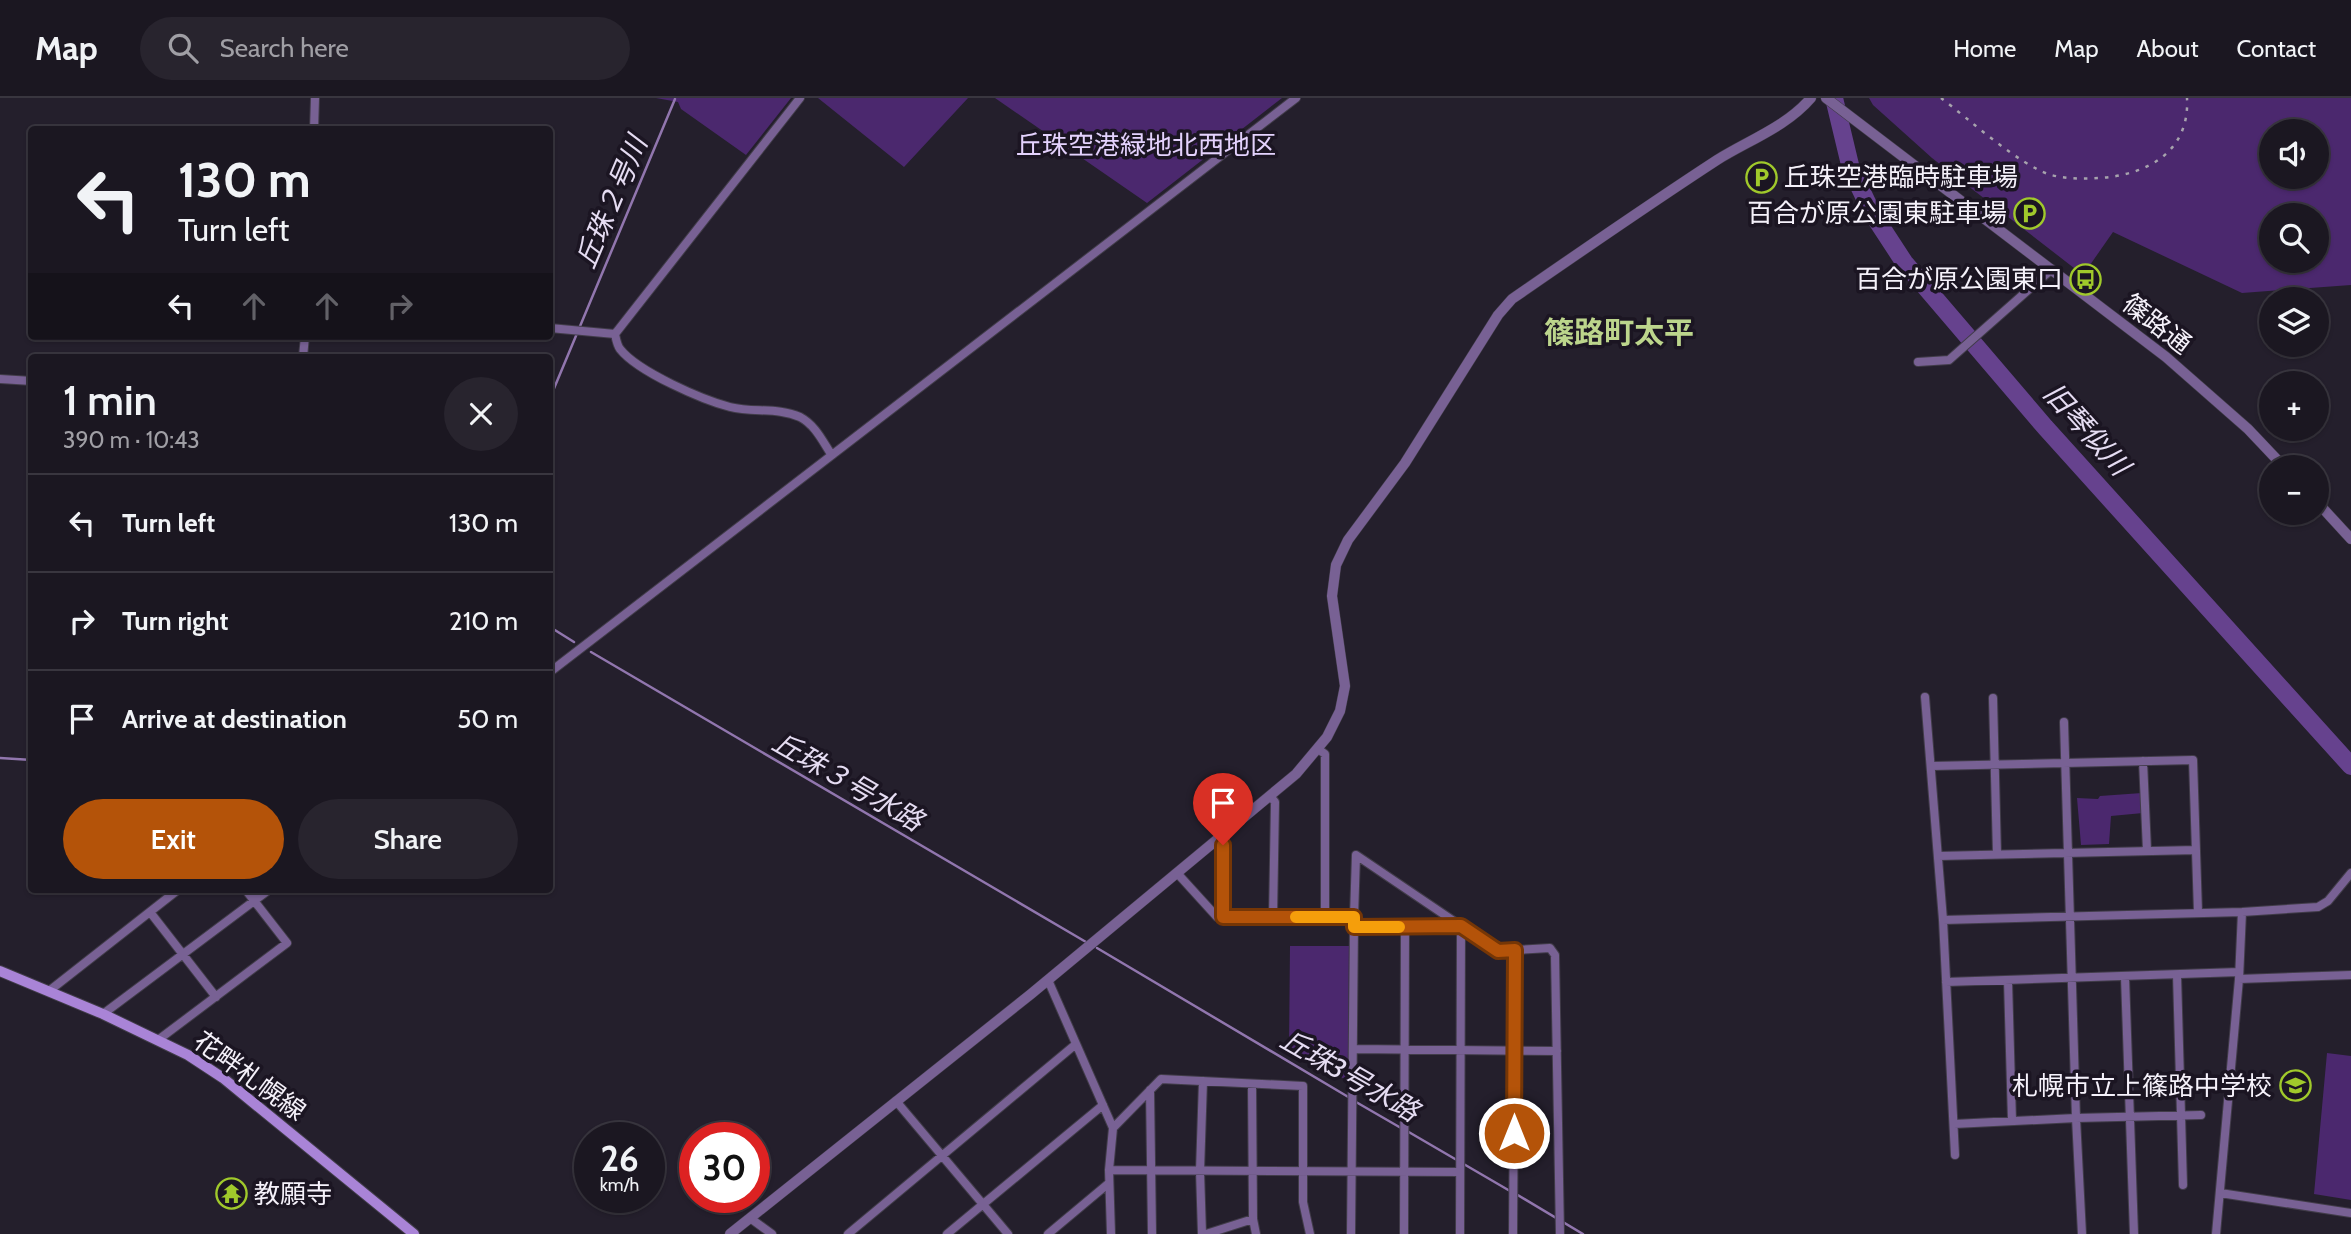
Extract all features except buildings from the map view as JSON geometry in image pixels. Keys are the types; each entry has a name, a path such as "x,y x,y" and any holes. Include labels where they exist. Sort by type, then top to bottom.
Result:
{"main road":[{"name":"花畔札幌線","path":"0,971 103,1014 188,1055 223,1078 414,1234"}],"street":[{"path":"314,126 315,98"},
{"path":"615,334 800,98"},
{"path":"553,670 1296,98"},
{"path":"730,1234 1048,980 1296,774 1318,749 1340,711 1345,686 1332,596 1336,565 1348,540 1405,463 1498,315 1512,299 1649,204 1731,151 1771,130 1801,109 1811,98"},
{"name":"篠路通","path":"1826,98 2166,356 2248,429 2273,455"},
{"path":"1918,362 1949,360 2052,269"},
{"path":"553,328 615,334"},
{"path":"615,334 619,348 636,364 702,397 732,408 772,410 798,416 813,425 831,454"},
{"path":"0,379 28,380"},
{"path":"2329,515 2351,539"},
{"path":"1925,697 1943,920 1955,1155"},
{"path":"1993,698 1997,854"},
{"path":"2064,723 2081,1234"},
{"path":"1318,749 1325,754 1325,917"},
{"path":"1932,766 2193,760 2198,912"},
{"path":"2143,761 2147,850"},
{"path":"1270,796 1275,802 1273,917"},
{"path":"1218,839 1223,845 1223,917"},
{"path":"1938,856 2196,850"},
{"path":"1351,1234 1356,856 1498,951 1550,948 1555,955 1560,1226"},
{"path":"1177,873 1217,917 1354,917"},
{"path":"1943,920 2242,912 2318,907 2328,901 2351,873"},
{"path":"49,992 174,893"},
{"path":"158,1040 287,943 248,893"},
{"path":"103,1014 265,893"},
{"path":"150,912 216,997"},
{"path":"2216,1234 2239,976 2242,912"},
{"path":"1354,927 1461,926"},
{"path":"1460,1234 1461,926"},
{"path":"1404,1234 1405,927"},
{"path":"1513,1234 1515,950"},
{"path":"1946,982 2177,975 2351,975"},
{"path":"2177,975 2183,1185"},
{"path":"2126,977 2134,1234"},
{"path":"1048,980 1113,1128 1109,1170 1111,1234"},
{"path":"2008,981 2012,1121"},
{"path":"848,1234 1076,1044"},
{"path":"1353,1049 1557,1051"},
{"path":"1113,1128 1161,1079 1303,1086 1303,1202 1310,1234"},
{"path":"1202,1081 1200,1171 1204,1234 1253,1219"},
{"path":"1252,1084 1253,1219 1256,1234"},
{"path":"1150,1090 1152,1234"},
{"path":"897,1101 1008,1234"},
{"path":"947,1234 1103,1105"},
{"path":"1954,1124 2202,1115"},
{"path":"1109,1170 1404,1171 1460,1166"},
{"path":"1048,1234 1109,1183"},
{"path":"2220,1193 2351,1213"},
{"path":"750,1218 772,1234"}],"green space":[{"path":"656,98 791,98 746,155 681,109 678,102"},
{"name":"丘珠空港緑地北西地区","path":"818,98 968,98 904,167"},
{"name":"丘珠空港緑地北西地区","path":"995,98 1282,98 1147,203"},
{"path":"1869,98 2351,98 2351,285 2259,287 2259,292 2242,293 2113,232 2083,275 1932,158 1873,105"},
{"path":"2142,793 2143,813 2111,816 2109,844 2081,845 2077,798 2098,799 2100,796"},
{"path":"1290,946 1349,946 1348,1081 1289,1049"},
{"path":"2327,1053 2351,1056 2351,1200 2314,1194"}],"waterway":[{"name":"旧琴似川","path":"1834,98 1851,169 1872,213 1904,262 2045,427 2351,766"},
{"name":"丘珠２号川","path":"553,391 675,99"},
{"name":"丘珠３号水路","path":"553,629 574,642"},
{"name":"丘珠３号水路","path":"591,652 1086,942"},
{"name":"丘珠２号川","path":"0,758 28,760"},
{"name":"丘珠3号水路","path":"1097,948 1350,1098"},
{"name":"丘珠3号水路","path":"1356,1102 1401,1128"},
{"name":"丘珠3号水路","path":"1407,1131 1510,1191"},
{"name":"丘珠3号水路","path":"1516,1194 1583,1234"}],"railway":[{"path":"1941,98 2024,162 2051,175 2081,179 2133,172 2162,157 2181,133 2186,117 2187,98"}],"slow traffic":[{"path":"1296,917 1354,917 1354,927 1399,927"}],"place":[{"name":"丘珠空港臨時駐車場","path":"1761,177"},
{"name":"百合が原公園東駐車場","path":"2030,213"},
{"name":"百合が原公園東口","path":"2086,279"},
{"name":"札幌市立上篠路中学校","path":"2295,1086"},
{"name":"教願寺","path":"231,1194"}],"district":[{"name":"篠路町太平","path":"1619,332"}],"route":[{"path":"1223,845 1223,917 1354,917 1354,927 1461,926 1498,951 1515,950 1514,1133"}]}
